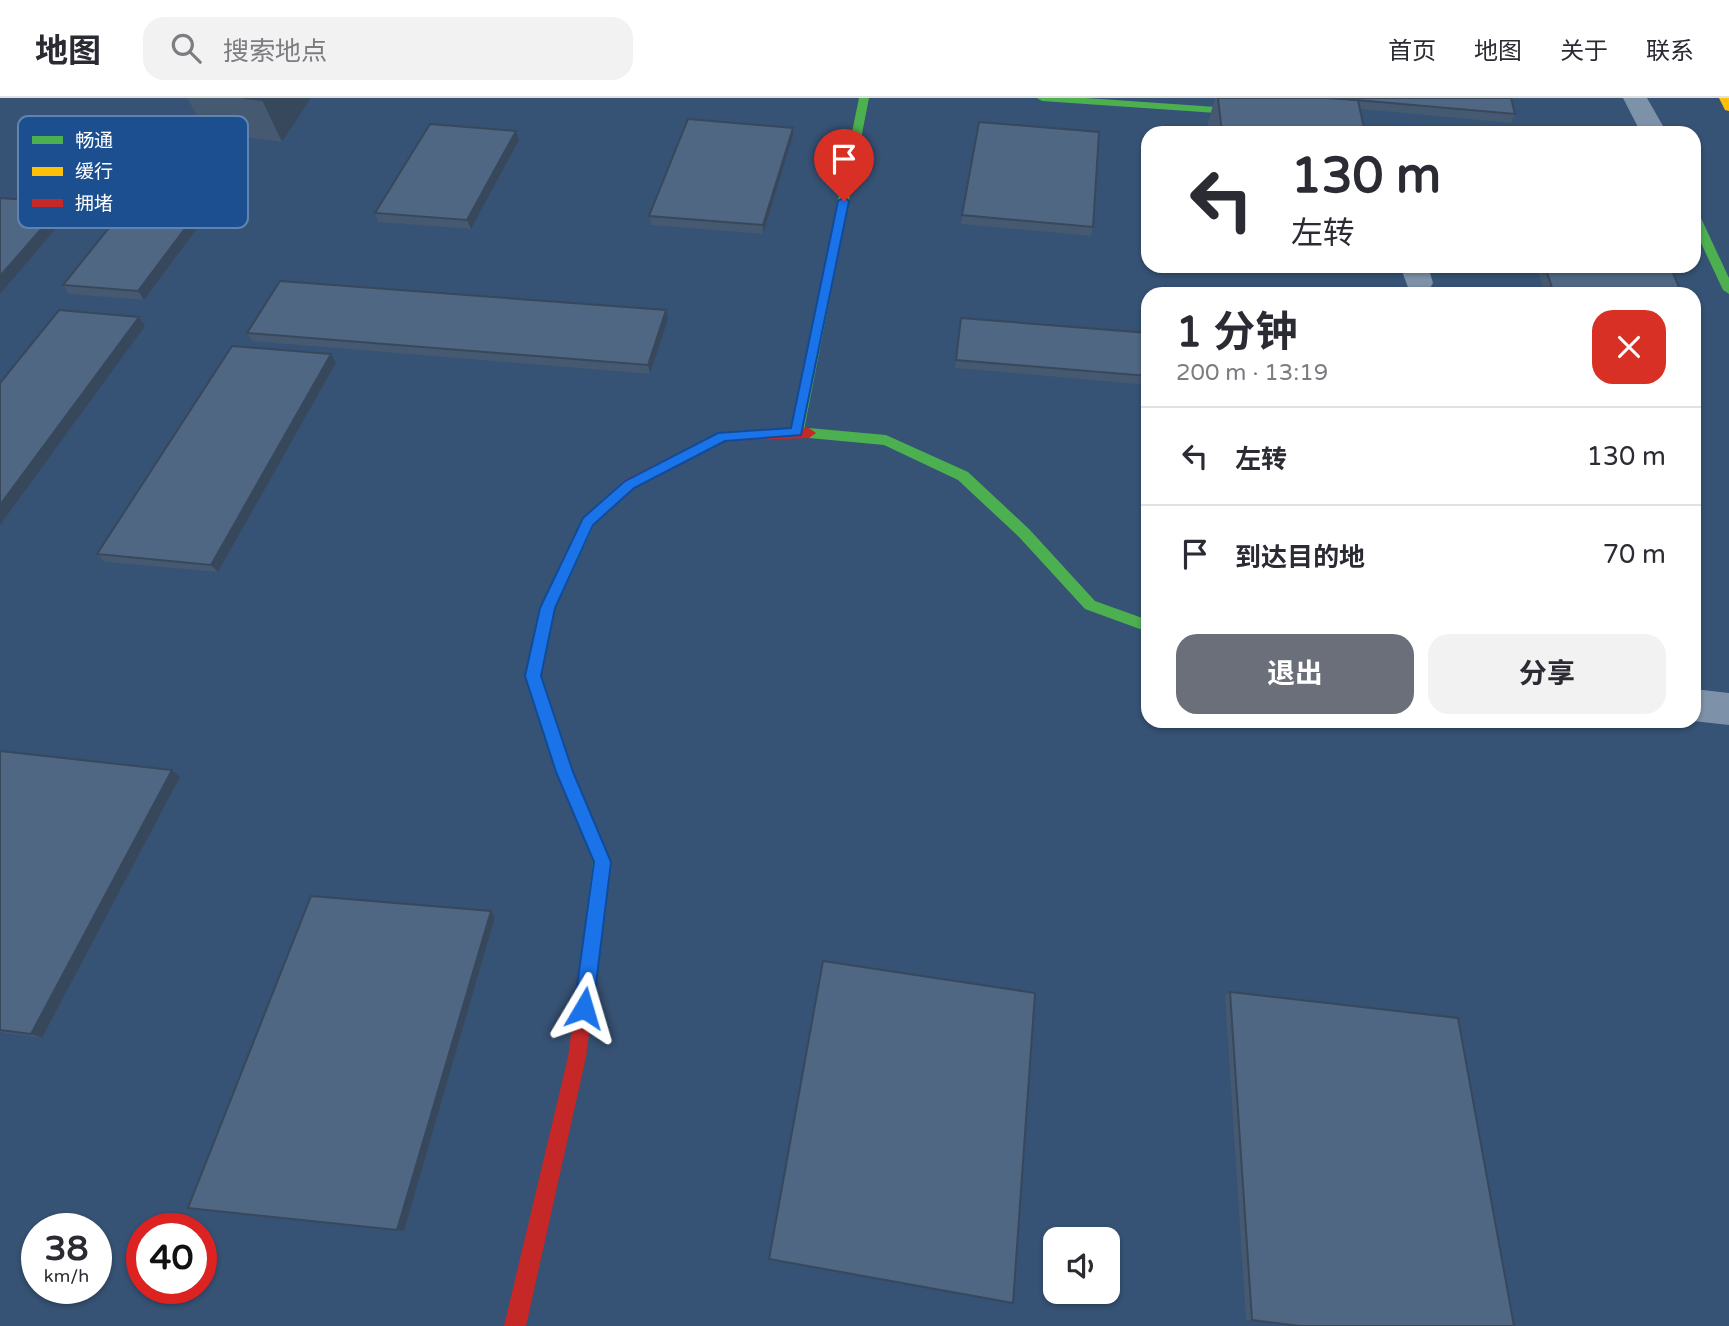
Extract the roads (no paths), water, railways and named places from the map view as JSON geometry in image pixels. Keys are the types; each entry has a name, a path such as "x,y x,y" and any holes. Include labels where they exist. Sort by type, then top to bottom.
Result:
{"street":[{"path":"797,432 864,98"},
{"path":"1042,98 1256,106 1319,126"},
{"path":"1635,98 1650,126"},
{"path":"1724,98 1729,108"},
{"path":"1701,231 1729,290"},
{"path":"515,1326 578,1057 602,862 565,772 533,676 548,608 588,522 629,484 723,436 797,432 886,440 963,476 1024,533 1090,605 1141,623"},
{"path":"1701,706 1729,709"}]}
